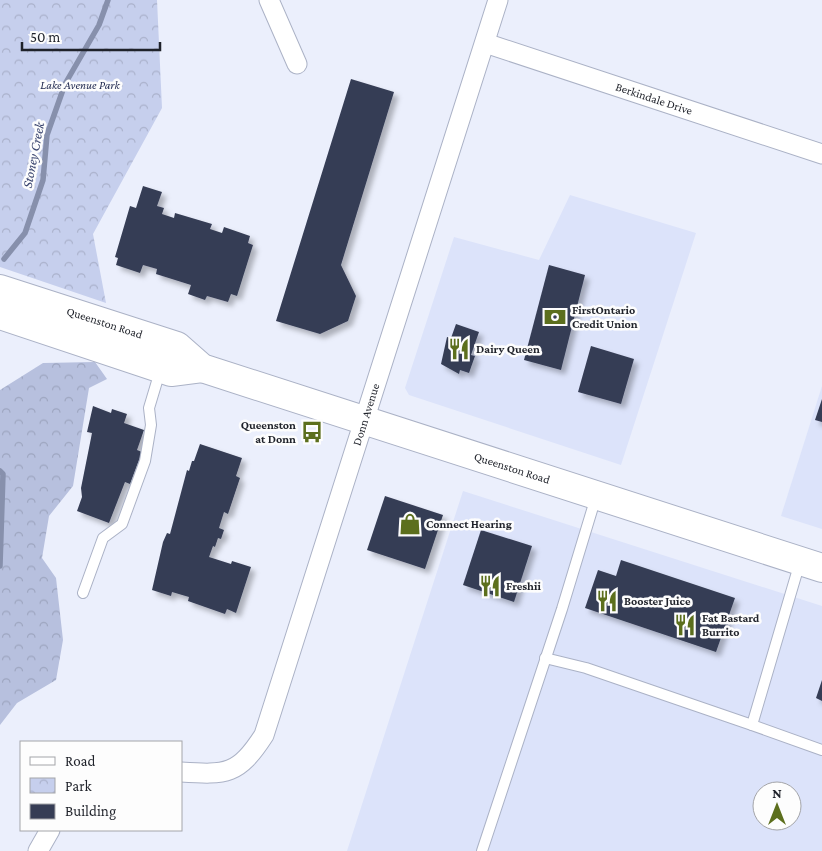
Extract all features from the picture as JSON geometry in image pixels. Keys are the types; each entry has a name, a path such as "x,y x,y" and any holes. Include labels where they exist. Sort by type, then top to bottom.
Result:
{"main road":[{"name":"Queenston Road","path":"0,290 177,346 202,368 811,564"},
{"name":"Queenston Road","path":"0,315 171,372 202,368"}],"street":[{"path":"269,0 297,64"},
{"name":"Donn Avenue","path":"182,772 215,774 233,769 250,757 264,735 363,419 419,254 498,0"},
{"name":"Berkindale Drive","path":"485,43 822,154"},
{"path":"38,851 49,831"}],"lane":[{"path":"83,593 103,538 122,524 145,461 151,425 149,408 161,368"},
{"path":"482,851 562,610 596,494"},
{"path":"752,725 811,564"},
{"path":"545,658 586,668 822,750"}],"shaded area":[{"path":"570,195 696,233 621,465 409,395 405,388 454,237 539,260"},
{"path":"822,386 822,529 781,516"},
{"path":"463,491 822,606 822,851 347,851"}],"green space":[{"name":"Lake Avenue Park","path":"0,0 157,0 162,108 93,234 106,303 0,267"},
{"path":"95,362 107,379 89,388 73,486 49,516 42,558 56,578 63,640 56,680 17,703 0,725 0,390 43,363"}],"building":[{"path":"351,79 394,92 341,265 356,296 348,321 320,334 276,321"},
{"path":"143,186 162,192 157,206 164,208 162,214 174,218 175,213 212,224 210,229 222,233 224,227 250,236 248,243 253,245 237,296 231,294 228,302 207,296 205,300 188,294 191,285 156,274 157,269 143,265 140,273 116,265 118,258 115,257 130,206 136,208"},
{"name":"FirstOntario Credit Union","path":"549,265 585,275 561,370 524,360"},
{"name":"Dairy Queen","path":"456,324 479,332 471,355 475,356 469,373 460,370 459,374 441,364 447,337 451,338"},
{"path":"591,346 634,359 621,404 578,392"},
{"path":"822,399 822,422 815,420"},
{"path":"93,406 111,413 112,409 127,414 124,423 144,430 137,450 142,452 130,484 125,482 109,523 77,511 82,497 81,488 92,433 87,432"},
{"path":"200,444 242,458 236,476 240,478 228,514 224,512 219,528 224,530 221,539 218,538 209,557 231,564 232,561 251,567 236,613 227,609 225,614 188,601 189,597 172,592 171,596 152,590 163,542 167,533 170,534 187,470 189,471 192,461 194,461"},
{"path":"385,496 443,515 425,569 367,550"},
{"path":"481,530 532,546 514,602 463,585"},
{"path":"621,560 735,598 716,652 585,608 598,570 616,576"},
{"path":"822,680 822,701 816,698"}],"waterway":[{"name":"Stoney Creek","path":"4,259 25,233 43,180 47,135 65,84 99,25 108,0"},
{"name":"Stoney Creek","path":"0,471 3,474 0,566"}],"place":[{"name":"FirstOntario Credit Union","path":"555,317"},
{"name":"Dairy Queen","path":"459,349"},
{"name":"Queenston at Donn","path":"312,432"},
{"name":"Connect Hearing","path":"410,524"},
{"name":"Freshii","path":"490,586"},
{"name":"Booster Juice","path":"607,601"},
{"name":"Fat Bastard Burrito","path":"685,625"}]}
